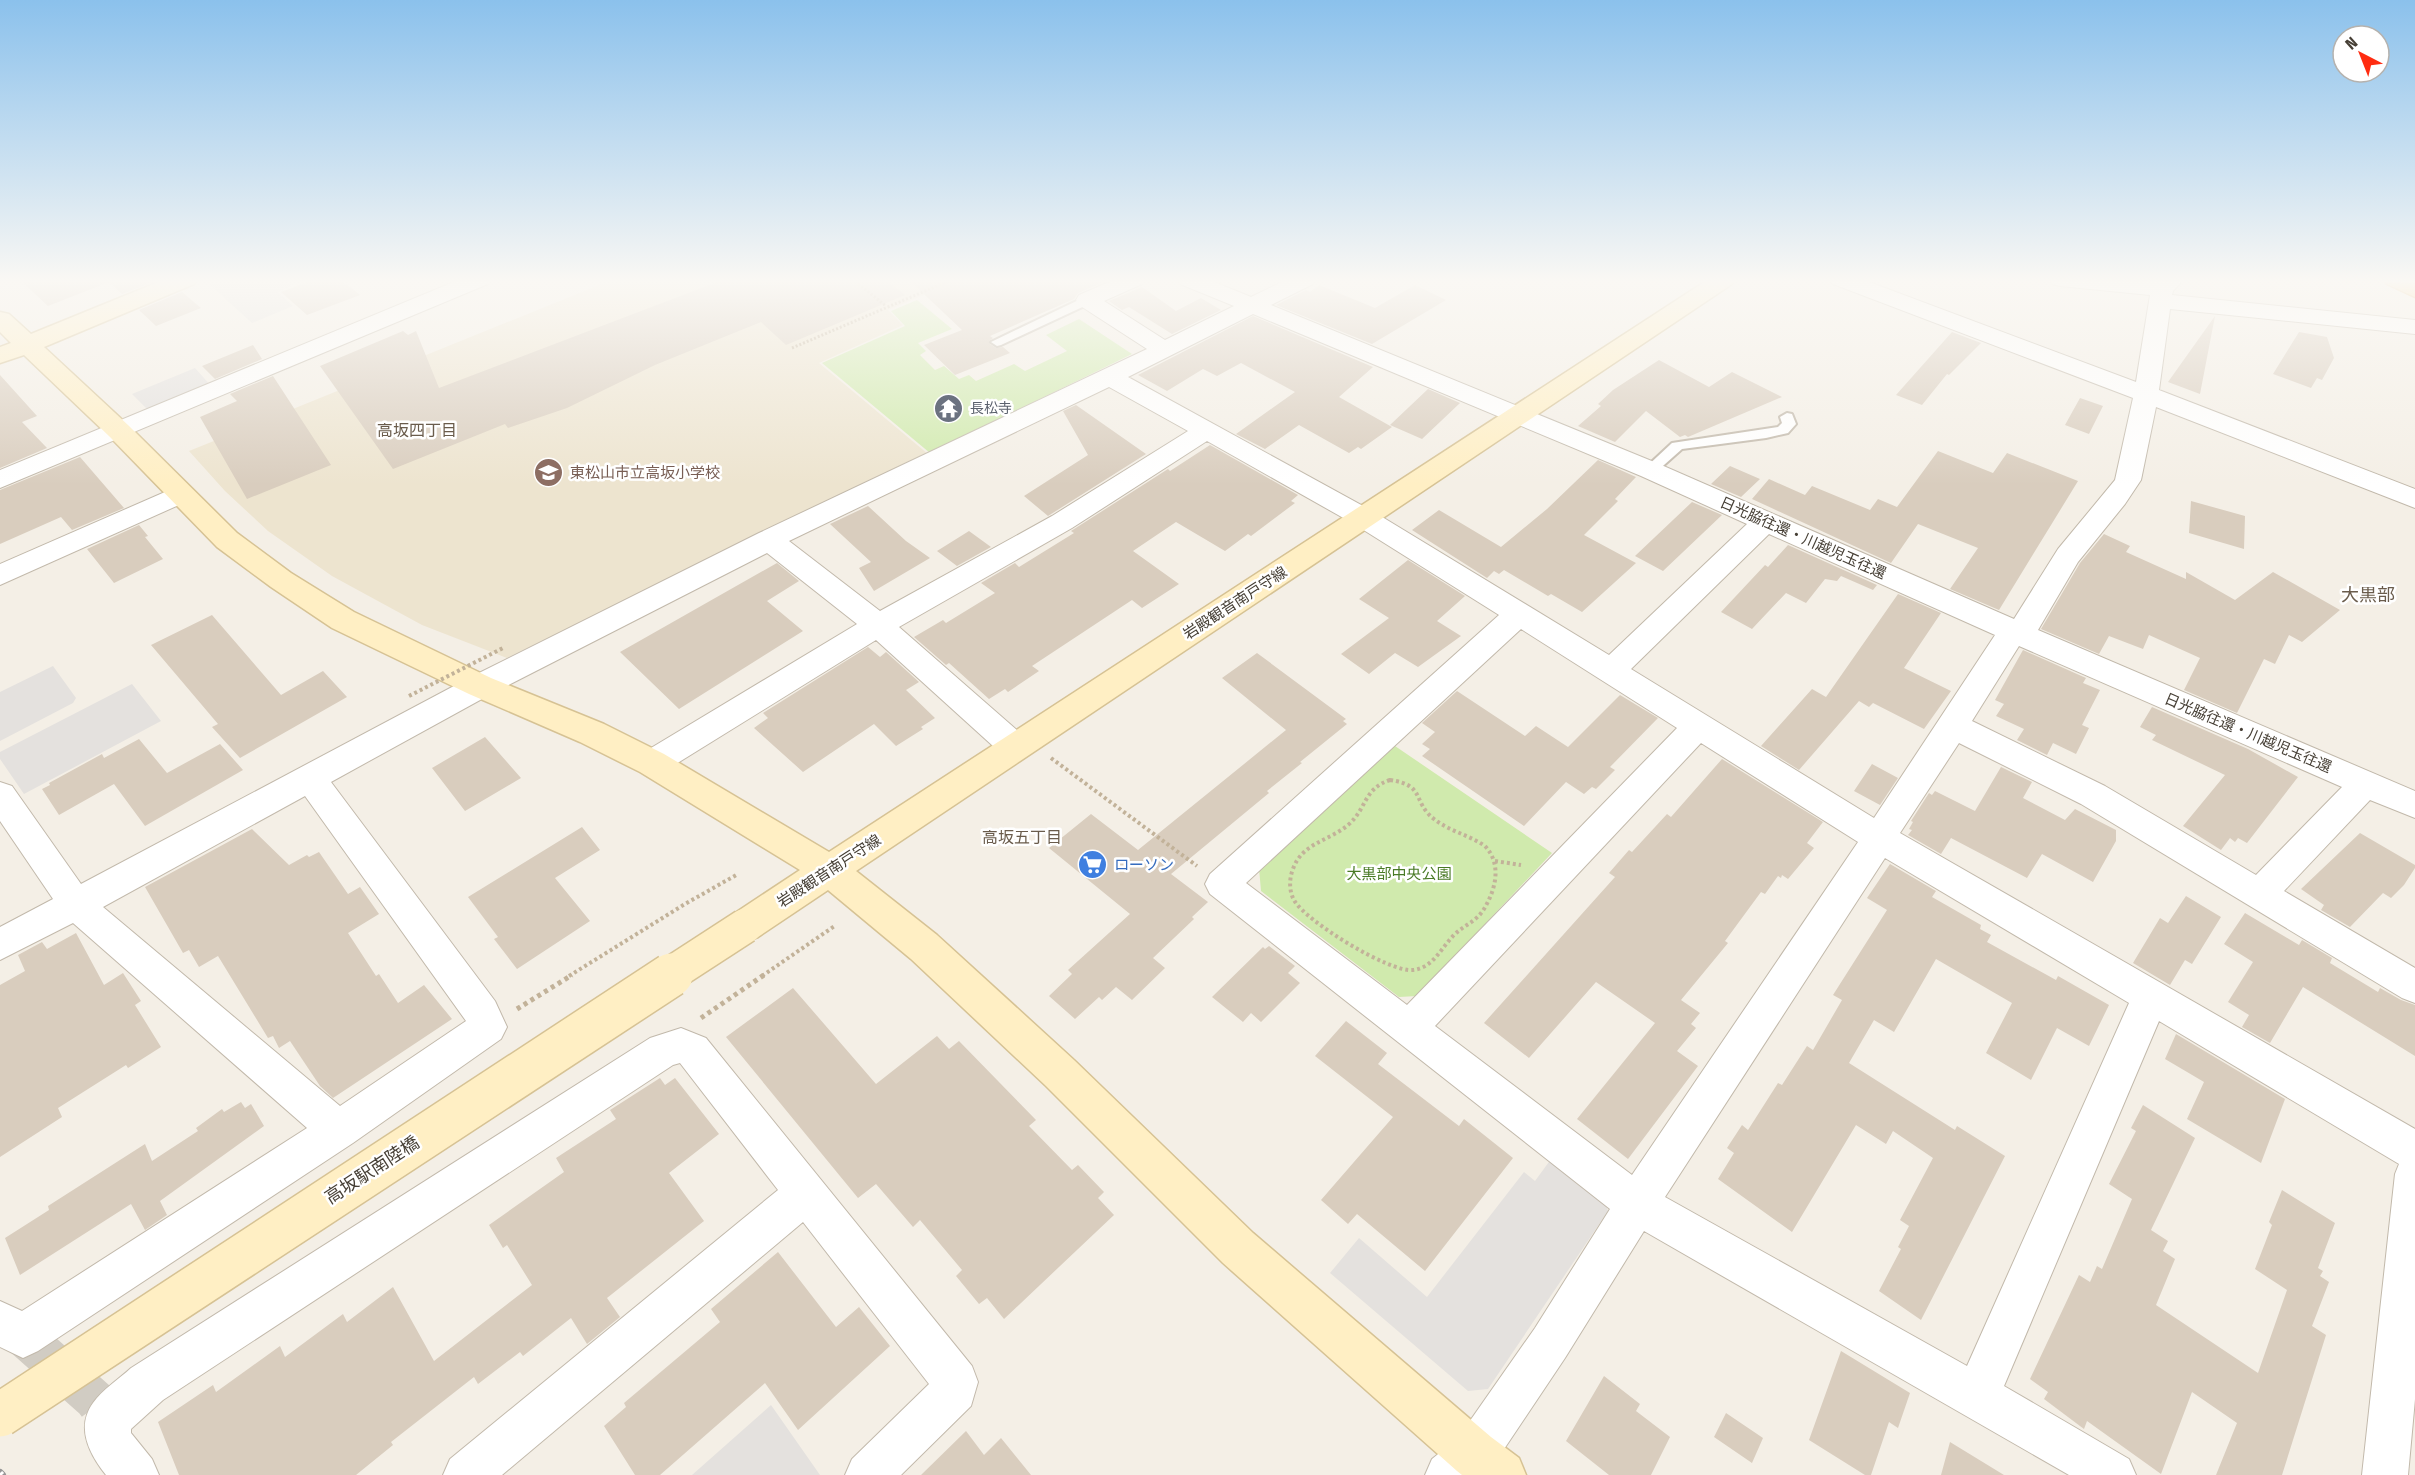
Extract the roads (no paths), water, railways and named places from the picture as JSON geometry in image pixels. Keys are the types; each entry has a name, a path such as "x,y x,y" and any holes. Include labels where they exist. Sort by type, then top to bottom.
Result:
{"main road":[{"name":"岩殿観音南戸守線","path":"745,926 1620,348"},
{"path":"13,351 119,431 227,540 334,615 480,686 592,733 652,763 778,837 830,871 924,947 1060,1073 1238,1248 1474,1468"},
{"name":"高坂駅南陸橋","path":"0,1415 745,926"}],"street":[{"path":"0,480 317,348"},
{"name":"日光脇往還・川越児玉往還","path":"1358,348 1650,470 2415,806"},
{"path":"2024,348 2415,500"},
{"path":"1474,1468 1637,1204 1878,837 2067,556 2116,498 2128,480 2154,348"},
{"path":"0,945 480,686 769,540 1110,377 1162,349"},
{"path":"1110,377 1364,518 1878,837 2415,1151"},
{"path":"652,763 878,625 1062,522 1208,430"},
{"path":"0,575 181,494"},
{"path":"1611,671 1766,521"},
{"path":"769,540 878,625 1015,747"},
{"path":"1519,614 1222,884 1637,1204 2113,1475"},
{"path":"1409,1028 1699,725"},
{"path":"1953,726 2093,795 2415,987"},
{"path":"0,1323 23,1336 339,1130 488,1027 482,1013 309,777"},
{"path":"2259,894 2366,783"},
{"path":"0,795 75,904 339,1130"},
{"path":"1977,1396 2151,995"},
{"path":"136,1475 108,1440 109,1419 147,1384 663,1050 681,1045 693,1050 956,1382 955,1390 868,1475"},
{"path":"2385,1475 2405,1373 2415,1174"},
{"path":"466,1475 806,1193"}],"lane":[{"path":"1650,470 1677,446 1783,430 1789,423 1787,417"}],"tunnel":[{"path":"23,1336 95,1400 109,1419"}],"place":[{"name":"長松寺","path":"949,408"},
{"name":"東松山市立高坂小学校","path":"549,473"},
{"name":"ローソン","path":"1093,865"}],"district":[{"name":"高坂四丁目","path":"417,430"},
{"name":"大黒部","path":"2368,595"},
{"name":"高坂五丁目","path":"1022,837"}],"park label":[{"name":"大黒部中央公園","path":"1399,874"}]}
